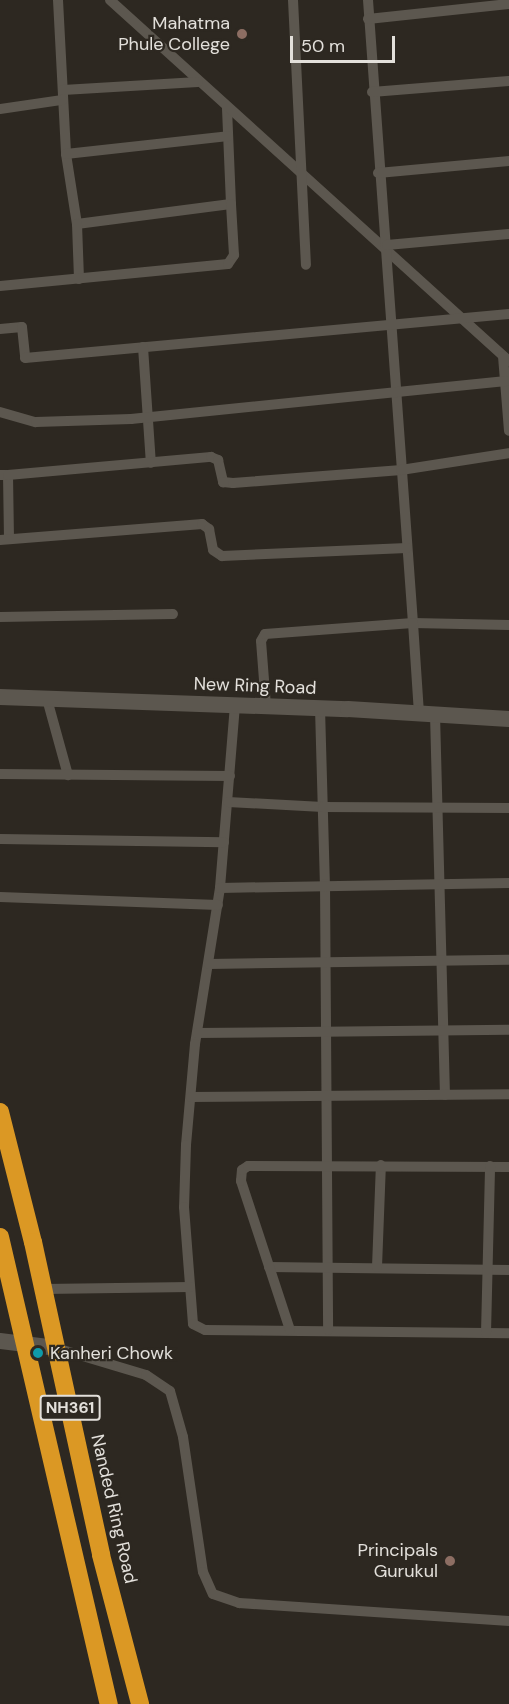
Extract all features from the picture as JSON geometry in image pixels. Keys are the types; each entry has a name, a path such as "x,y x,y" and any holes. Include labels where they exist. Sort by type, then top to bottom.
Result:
{"highway":[{"name":"Nanded Ring Road","path":"0,1112 44,1289 101,1555 140,1704"},
{"name":"NH361","path":"0,1237 109,1704"}],"street":[{"path":"58,0 66,154 77,224 80,279"},
{"path":"110,0 198,82 387,249 459,318 506,358 509,430"},
{"path":"293,0 306,265"},
{"path":"368,0 372,92 387,249 389,323 413,623 438,806 438,881 445,1095"},
{"path":"368,19 509,4"},
{"path":"372,92 509,81"},
{"path":"0,109 63,95 198,82"},
{"path":"0,286 228,264 234,255 227,108"},
{"path":"66,154 228,136"},
{"path":"378,173 509,161"},
{"path":"77,224 231,204"},
{"path":"387,249 509,234"},
{"path":"0,329 22,327 26,358 389,323 509,314"},
{"path":"143,347 151,463"},
{"path":"0,412 36,422 147,417 395,395 506,381"},
{"path":"408,549 222,556 213,550 209,529 202,524 5,539 4,475 216,458 220,477 226,483 401,470 509,453"},
{"path":"0,617 173,614"},
{"path":"266,706 261,641 265,634 413,623 509,625"},
{"name":"New Ring Road","path":"0,698 320,708 509,719"},
{"path":"47,699 69,775"},
{"path":"235,705 220,888 197,1033 190,1097 184,1206 192,1324 196,1329 509,1333"},
{"path":"320,708 326,884 328,1330"},
{"path":"0,774 230,776"},
{"path":"228,802 323,807 509,808"},
{"path":"0,839 225,842"},
{"path":"220,888 438,881 509,883"},
{"path":"0,897 218,905"},
{"path":"209,964 326,959 509,960"},
{"path":"197,1033 509,1030"},
{"path":"190,1097 509,1094"},
{"path":"290,1330 243,1191 242,1170 249,1166 326,1164 509,1167"},
{"path":"377,1267 381,1164"},
{"path":"486,1333 490,1166"},
{"path":"269,1267 509,1270"},
{"path":"44,1289 190,1287"},
{"path":"0,1341 56,1348 146,1375 170,1391 183,1437 203,1572 213,1594 239,1603 509,1621"}],"place":[{"name":"Mahatma Phule College","path":"242,34"},
{"name":"Kanheri Chowk","path":"38,1353"},
{"name":"Principals Gurukul","path":"450,1561"}]}
